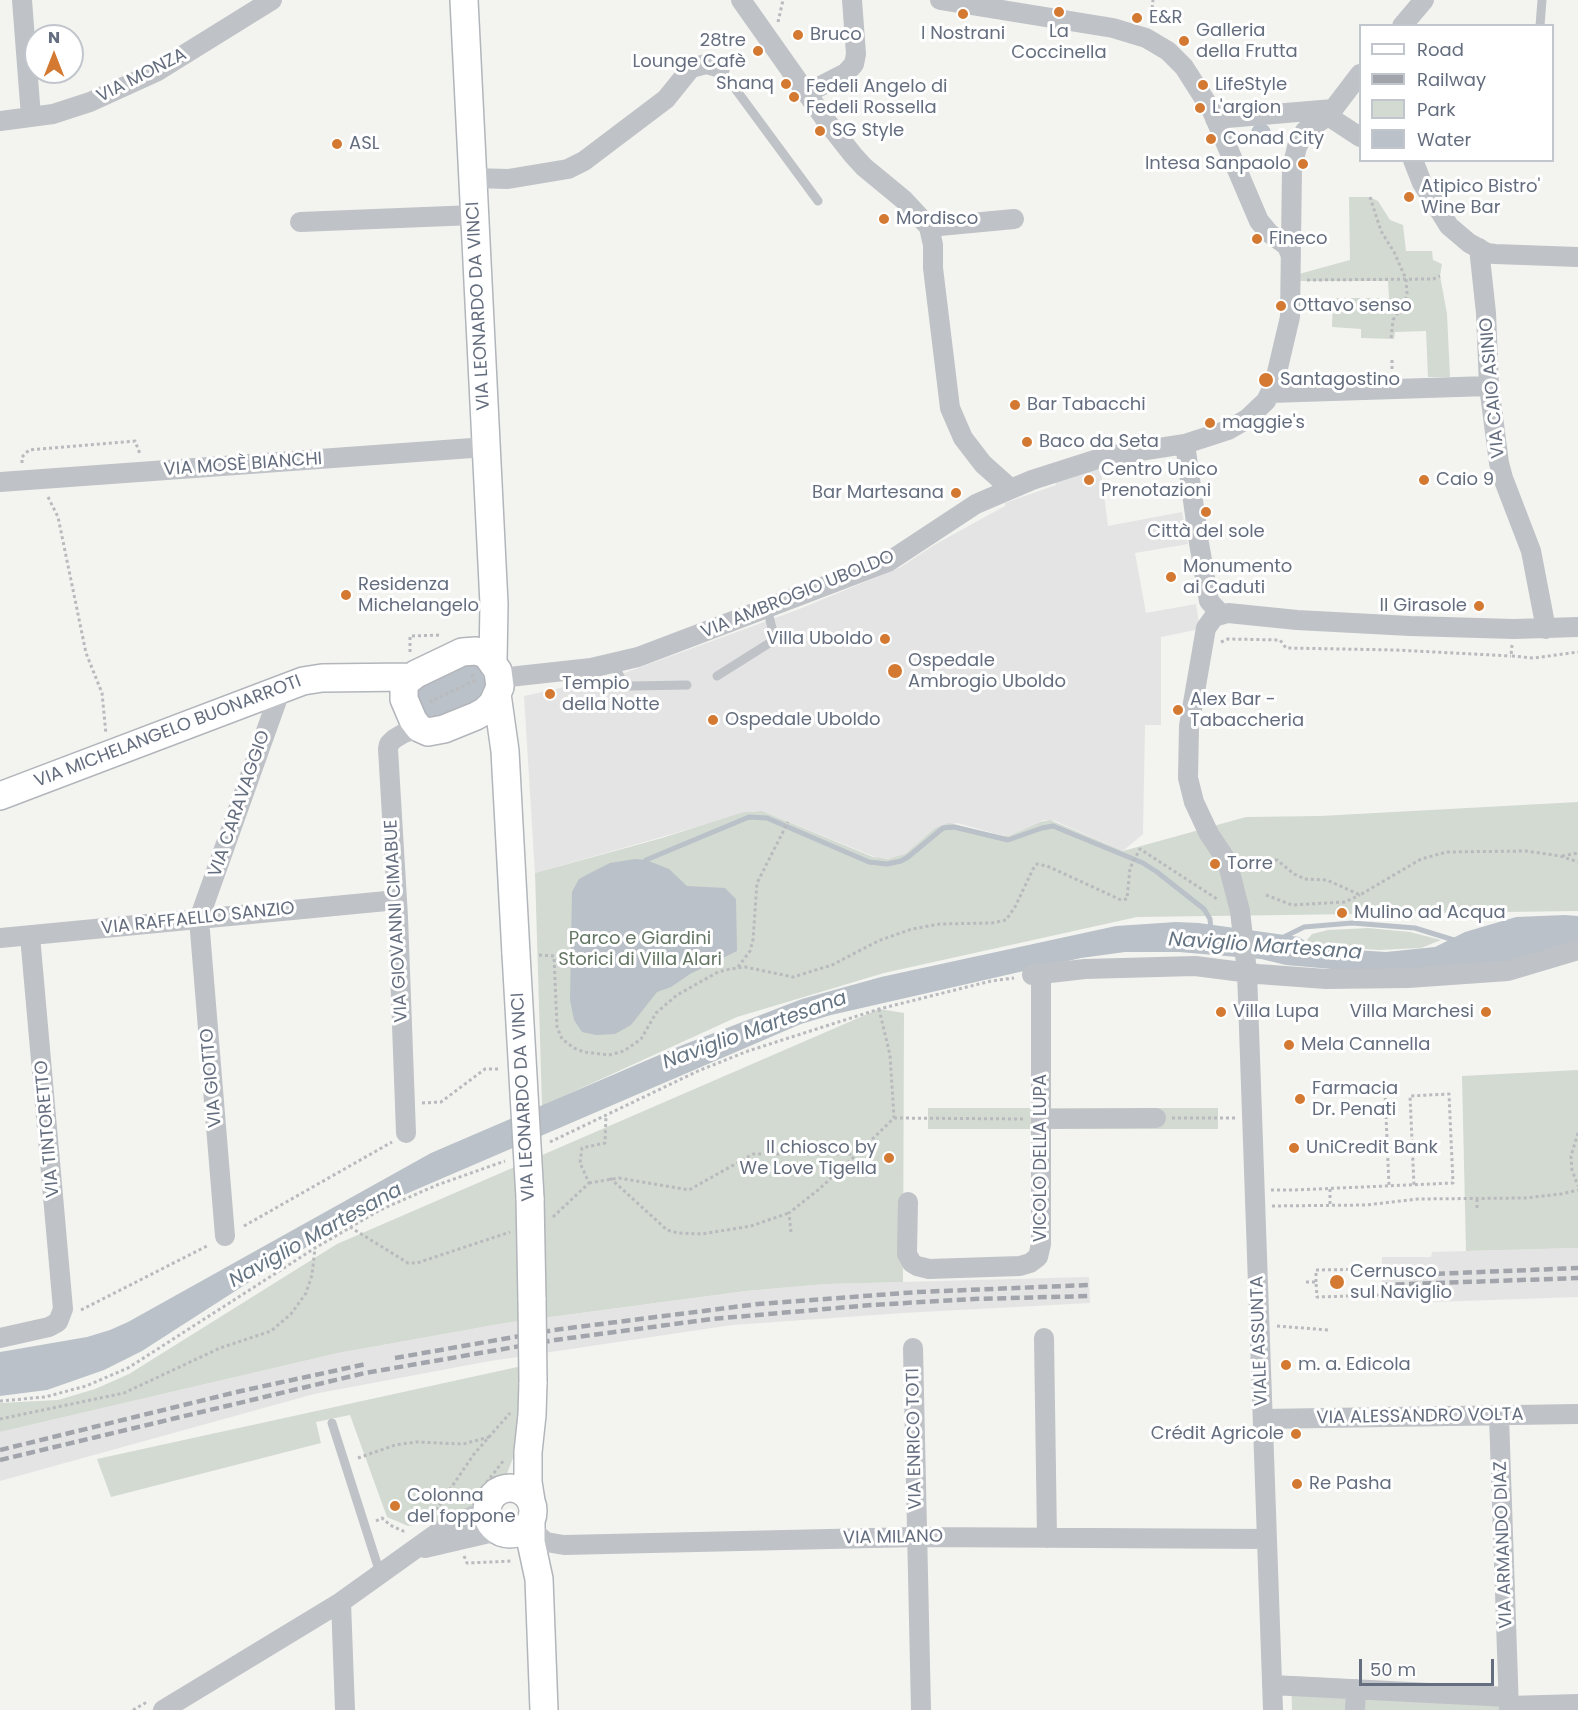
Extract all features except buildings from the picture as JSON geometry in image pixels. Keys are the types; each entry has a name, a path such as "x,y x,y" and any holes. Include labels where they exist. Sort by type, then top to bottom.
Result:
{"street":[{"path":"22,0 31,117"},
{"name":"VIA MONZA","path":"0,121 76,108 156,72 272,0"},
{"path":"741,0 853,155 904,200 928,227 933,245 933,268 950,408 963,438 983,464 1011,489"},
{"path":"809,95 846,73 854,64 856,54 852,0"},
{"path":"940,0 1113,28 1146,38 1162,46 1179,60 1213,115 1259,221 1269,233 1287,246 1292,256"},
{"path":"1404,24 1424,0"},
{"name":"VIA LEONARDO DA VINCI","path":"463,2 494,604 487,671 505,751 530,1198 533,1382 532,1423 528,1444 528,1482 531,1542 539,1579 544,1710"},
{"path":"472,178 508,179 568,169 584,161 666,99 692,68 706,64 720,68"},
{"path":"1359,76 1330,112 1305,131 1294,156 1290,317 1278,373 1270,393 1489,386"},
{"path":"1213,115 1330,112 1359,136"},
{"path":"1414,162 1422,183 1452,230 1479,248 1495,254 1578,257"},
{"path":"300,222 474,215"},
{"path":"928,227 1014,219"},
{"name":"VIA CAIO ASINIO","path":"1479,248 1486,313 1489,386 1499,462 1531,551 1546,629"},
{"name":"VIA AMBROGIO UBOLDO","path":"487,671 580,670 614,664 647,654 888,562 976,504 1011,489 1107,456 1185,444 1216,435 1238,425 1260,408 1270,393"},
{"path":"1185,444 1198,543 1209,601 1221,614 1410,626 1546,629 1578,627"},
{"name":"VIA MOSÈ BIANCHI","path":"0,482 486,447"},
{"name":"VIALE ASSUNTA","path":"1221,614 1208,622 1202,642 1189,726 1187,769 1194,802 1209,834 1227,861 1240,911 1247,972 1259,1199 1263,1419 1273,1710"},
{"path":"462,652 487,671 490,707 476,716 432,729 410,716 408,676 462,652"},
{"name":"VIA MICHELANGELO BUONARROTI","path":"0,796 310,679 352,677 374,679 386,684 408,676"},
{"name":"VIA CARAVAGGIO","path":"199,919 281,689"},
{"path":"476,716 505,751"},
{"name":"VIA GIOVANNI CIMABUE","path":"406,1133 389,744 404,733 432,729"},
{"name":"VIA RAFFAELLO SANZIO","path":"0,938 397,900"},
{"name":"VIA GIOTTO","path":"199,919 225,1236"},
{"name":"VIA TINTORETTO","path":"0,1338 33,1332 58,1322 63,1308 30,936"},
{"path":"1247,972 1326,979 1408,978 1508,971 1578,950"},
{"name":"VICOLO DELLA LUPA","path":"908,1202 907,1254 912,1263 917,1266 929,1269 1015,1266 1035,1261 1041,1244 1041,1119 1036,975 1084,969 1169,966 1195,966 1247,972"},
{"path":"1041,1119 1156,1118"},
{"path":"1044,1338 1047,1538"},
{"name":"VIA ENRICO TOTI","path":"913,1348 921,1710"},
{"name":"VIA ALESSANDRO VOLTA","path":"1263,1419 1578,1414"},
{"name":"VIA ARMANDO DIAZ","path":"1499,1416 1509,1704"},
{"name":"VIA LEONARDO DA VINCI","path":"497,1516 528,1444"},
{"path":"510,1488 518,1489 527,1495 531,1511 527,1527 518,1533 497,1516 510,1488"},
{"name":"VIA MILANO","path":"531,1511 535,1533 546,1542 564,1545 917,1537 1267,1539"},
{"path":"158,1704 341,1602 443,1529 497,1516"},
{"path":"497,1516 536,1567"},
{"path":"341,1602 345,1710"},
{"path":"1272,1685 1356,1689 1436,1702 1578,1704"},
{"path":"1355,1710 1356,1689"}],"lane":[{"path":"1540,24 1542,0"},
{"path":"720,68 818,201"},
{"path":"717,676 771,642 773,632 767,608"},
{"path":"614,664 622,681 630,686 687,685"},
{"path":"332,1423 380,1573"}],"path":[{"path":"703,47 714,39"},
{"path":"1370,197 1381,231 1394,252 1406,279 1405,302 1393,320 1391,339"},
{"path":"1292,280 1433,279 1440,276"},
{"path":"32,481 48,498 58,517 86,653 102,693 106,741"},
{"path":"408,676 410,636 447,635"},
{"path":"1214,647 1228,639 1280,640 1286,648 1396,650 1511,656"},
{"path":"432,729 431,701 474,681 487,671"},
{"path":"738,967 750,951 753,940 757,883 788,822"},
{"path":"516,954 554,956 559,1034 579,1051 598,1055 619,1053 633,1046 644,1035 661,1008 677,995 712,975 738,967 793,977 832,965 879,941 912,929 940,924 1008,919 1037,864 1047,866 1115,899 1127,900 1130,868 1140,849 1218,900"},
{"path":"1266,895 1292,906 1345,902 1421,859 1447,852 1526,851 1560,856 1578,862"},
{"path":"1560,856 1578,854"},
{"path":"1227,861 1277,860 1294,874 1305,879 1327,880 1360,895"},
{"path":"879,1009 890,1055 894,1118"},
{"path":"405,1104 441,1102 485,1070 509,1068"},
{"path":"1385,1092 1389,1186"},
{"path":"1259,1199 1330,1188 1414,1185 1453,1183 1449,1094 1410,1096 1414,1185"},
{"path":"589,1183 580,1163 582,1148 605,1143 606,1116"},
{"path":"610,1178 667,1230 702,1234 751,1226 789,1213 818,1190 894,1118 1041,1119"},
{"path":"1178,1118 1211,1118"},
{"path":"1259,1199 1330,1205 1366,1205 1418,1199 1477,1199 1562,1194 1578,1188 1572,1170 1571,1156 1578,1133"},
{"path":"350,1227 408,1263 417,1263 500,1234 540,1230 589,1183 610,1178 689,1190 753,1154 857,1154"},
{"path":"1330,1188 1330,1205"},
{"path":"1477,1199 1477,1211"},
{"path":"789,1213 791,1232"},
{"path":"0,1419 124,1393 220,1348 271,1331 291,1314 306,1293 312,1275 315,1248"},
{"path":"1382,1269 1316,1270 1317,1296 1382,1295"},
{"path":"1306,1282 1316,1282"},
{"path":"1272,1326 1328,1330"},
{"path":"431,1517 489,1437 512,1411"},
{"path":"345,1463 395,1445 416,1442 463,1444 489,1437"},
{"path":"365,1527 382,1518 403,1531 414,1529"},
{"path":"133,1710 158,1704"}],"shaded area":[{"name":"Ospedale Ambrogio Uboldo","path":"1100,464 1108,526 1182,512 1188,544 1135,553 1146,613 1196,604 1200,629 1161,637 1161,725 1145,725 1143,834 1123,851 1055,821 1044,820 1009,836 957,823 935,828 905,854 895,858 880,859 762,811 753,811 535,873 524,696 619,675 797,610 901,567 934,545 1005,506 1005,503 1056,485 1055,479"},
{"path":"1578,1248 1578,1297 1433,1302 1432,1299 1382,1299 1382,1257 1431,1257 1432,1252"},
{"path":"1089,1277 1090,1303 732,1325 490,1361 314,1394 0,1481 0,1432 338,1353 505,1323 746,1291 826,1284"}],"green space":[{"path":"1349,197 1370,197 1378,201 1390,220 1403,225 1406,251 1432,251 1433,260 1442,264 1440,276 1447,314 1450,377 1428,377 1426,331 1395,332 1394,339 1361,338 1361,329 1332,327 1333,298 1389,298 1388,281 1298,281 1299,274 1350,260"},
{"name":"Parco e Giardini Storici di Villa Alari","path":"1578,802 1578,911 1137,917 884,973 737,1017 542,1106 535,873 662,838 744,812 762,811 873,857 888,859 905,854 935,828 949,823 1009,836 1050,820 1123,851 1246,817 1320,816"},
{"path":"1368,928 1410,932 1441,940 1421,948 1379,950 1320,946 1307,940 1312,934 1328,930"},
{"path":"879,1009 904,1013 903,1282 826,1284 746,1291 505,1323 338,1353 0,1432 0,1403 58,1400 95,1389 129,1374 337,1244"},
{"path":"1578,1070 1578,1248 1466,1251 1462,1076"},
{"path":"928,1108 1218,1108 1218,1129 928,1129"},
{"path":"522,1366 517,1448 506,1476 474,1508 446,1520 408,1526 387,1517 350,1415 316,1422 321,1443 111,1497 97,1459"},
{"path":"1291,1676 1501,1688 1501,1710 1292,1710"}],"water":[{"path":"1261,123 1268,126 1271,133 1268,140 1261,143 1254,140 1251,133 1254,126"},
{"path":"468,664 476,665 481,671 488,687 484,696 436,719 430,720 422,716 414,691 421,685"},
{"path":"635,859 646,860 669,869 687,886 725,888 736,899 737,951 690,974 671,987 657,992 631,1025 615,1034 596,1035 582,1032 574,1020 570,1000 572,892 579,879 592,872 610,863"},
{"name":"Naviglio Martesana","path":"1578,916 1578,946 1516,962 1400,971 1343,970 1286,965 1261,959 1179,952 1125,952 1081,958 831,1015 801,1024 371,1209 268,1270 142,1351 104,1370 47,1390 0,1396 0,1352 87,1337 110,1330 431,1153 680,1046 802,999 881,977 1116,926 1176,922 1199,923 1299,937 1314,947 1386,952 1435,947 1465,932 1516,917"}],"waterway":[{"name":"Naviglio Martesana","path":"642,864 646,860 749,817 767,818 869,862 887,864 908,857 943,828 954,827 1008,840 1053,826 1143,863 1157,872 1204,909 1210,919 1211,931"},
{"name":"Naviglio Martesana","path":"1282,938 1304,927 1352,923 1415,928 1457,941"}],"railway":[{"path":"1382,1276 1578,1268"},
{"path":"1382,1285 1578,1278"},
{"path":"395,1358 554,1330 758,1304 918,1292 1089,1285"},
{"path":"0,1460 365,1373 555,1340 712,1319 871,1305 1090,1296"},
{"path":"0,1450 241,1391 366,1364"}],"place":[{"name":"La Coccinella","path":"1059,12"},
{"name":"I Nostrani","path":"963,14"},
{"name":"E&R","path":"1137,18"},
{"name":"Bruco","path":"798,35"},
{"name":"Galleria della Frutta","path":"1184,41"},
{"name":"28tre Lounge Cafè","path":"758,51"},
{"name":"Shanq","path":"786,84"},
{"name":"LifeStyle","path":"1203,85"},
{"name":"Fedeli Angelo di Fedeli Rossella","path":"794,97"},
{"name":"L'argion","path":"1200,108"},
{"name":"SG Style","path":"820,131"},
{"name":"Conad City","path":"1211,139"},
{"name":"ASL","path":"337,144"},
{"name":"Intesa Sanpaolo","path":"1303,164"},
{"name":"Atipico Bistro' Wine Bar","path":"1409,197"},
{"name":"Mordisco","path":"884,219"},
{"name":"Fineco","path":"1257,239"},
{"name":"Ottavo senso","path":"1281,306"},
{"name":"Santagostino","path":"1266,380"},
{"name":"Bar Tabacchi","path":"1015,405"},
{"name":"maggie's","path":"1210,423"},
{"name":"Baco da Seta","path":"1027,442"},
{"name":"Centro Unico Prenotazioni","path":"1089,480"},
{"name":"Caio 9","path":"1424,480"},
{"name":"Bar Martesana","path":"956,493"},
{"name":"Città del sole","path":"1206,512"},
{"name":"Monumento ai Caduti","path":"1171,577"},
{"name":"Residenza Michelangelo","path":"346,595"},
{"name":"Il Girasole","path":"1479,606"},
{"name":"Villa Uboldo","path":"885,639"},
{"name":"Ospedale Ambrogio Uboldo","path":"895,671"},
{"name":"Tempio della Notte","path":"550,694"},
{"name":"Alex Bar - Tabaccheria","path":"1178,710"},
{"name":"Ospedale Uboldo","path":"713,720"},
{"name":"Torre","path":"1215,864"},
{"name":"Mulino ad Acqua","path":"1342,913"},
{"name":"Villa Lupa","path":"1221,1012"},
{"name":"Villa Marchesi","path":"1486,1012"},
{"name":"Mela Cannella","path":"1289,1045"},
{"name":"Farmacia Dr. Penati","path":"1300,1099"},
{"name":"UniCredit Bank","path":"1294,1148"},
{"name":"Il chiosco by We Love Tigella","path":"889,1158"},
{"name":"Cernusco sul Naviglio","path":"1337,1282"},
{"name":"m. a. Edicola","path":"1286,1365"},
{"name":"Crédit Agricole","path":"1296,1434"},
{"name":"Re Pasha","path":"1297,1484"},
{"name":"Colonna del foppone","path":"395,1506"}]}
